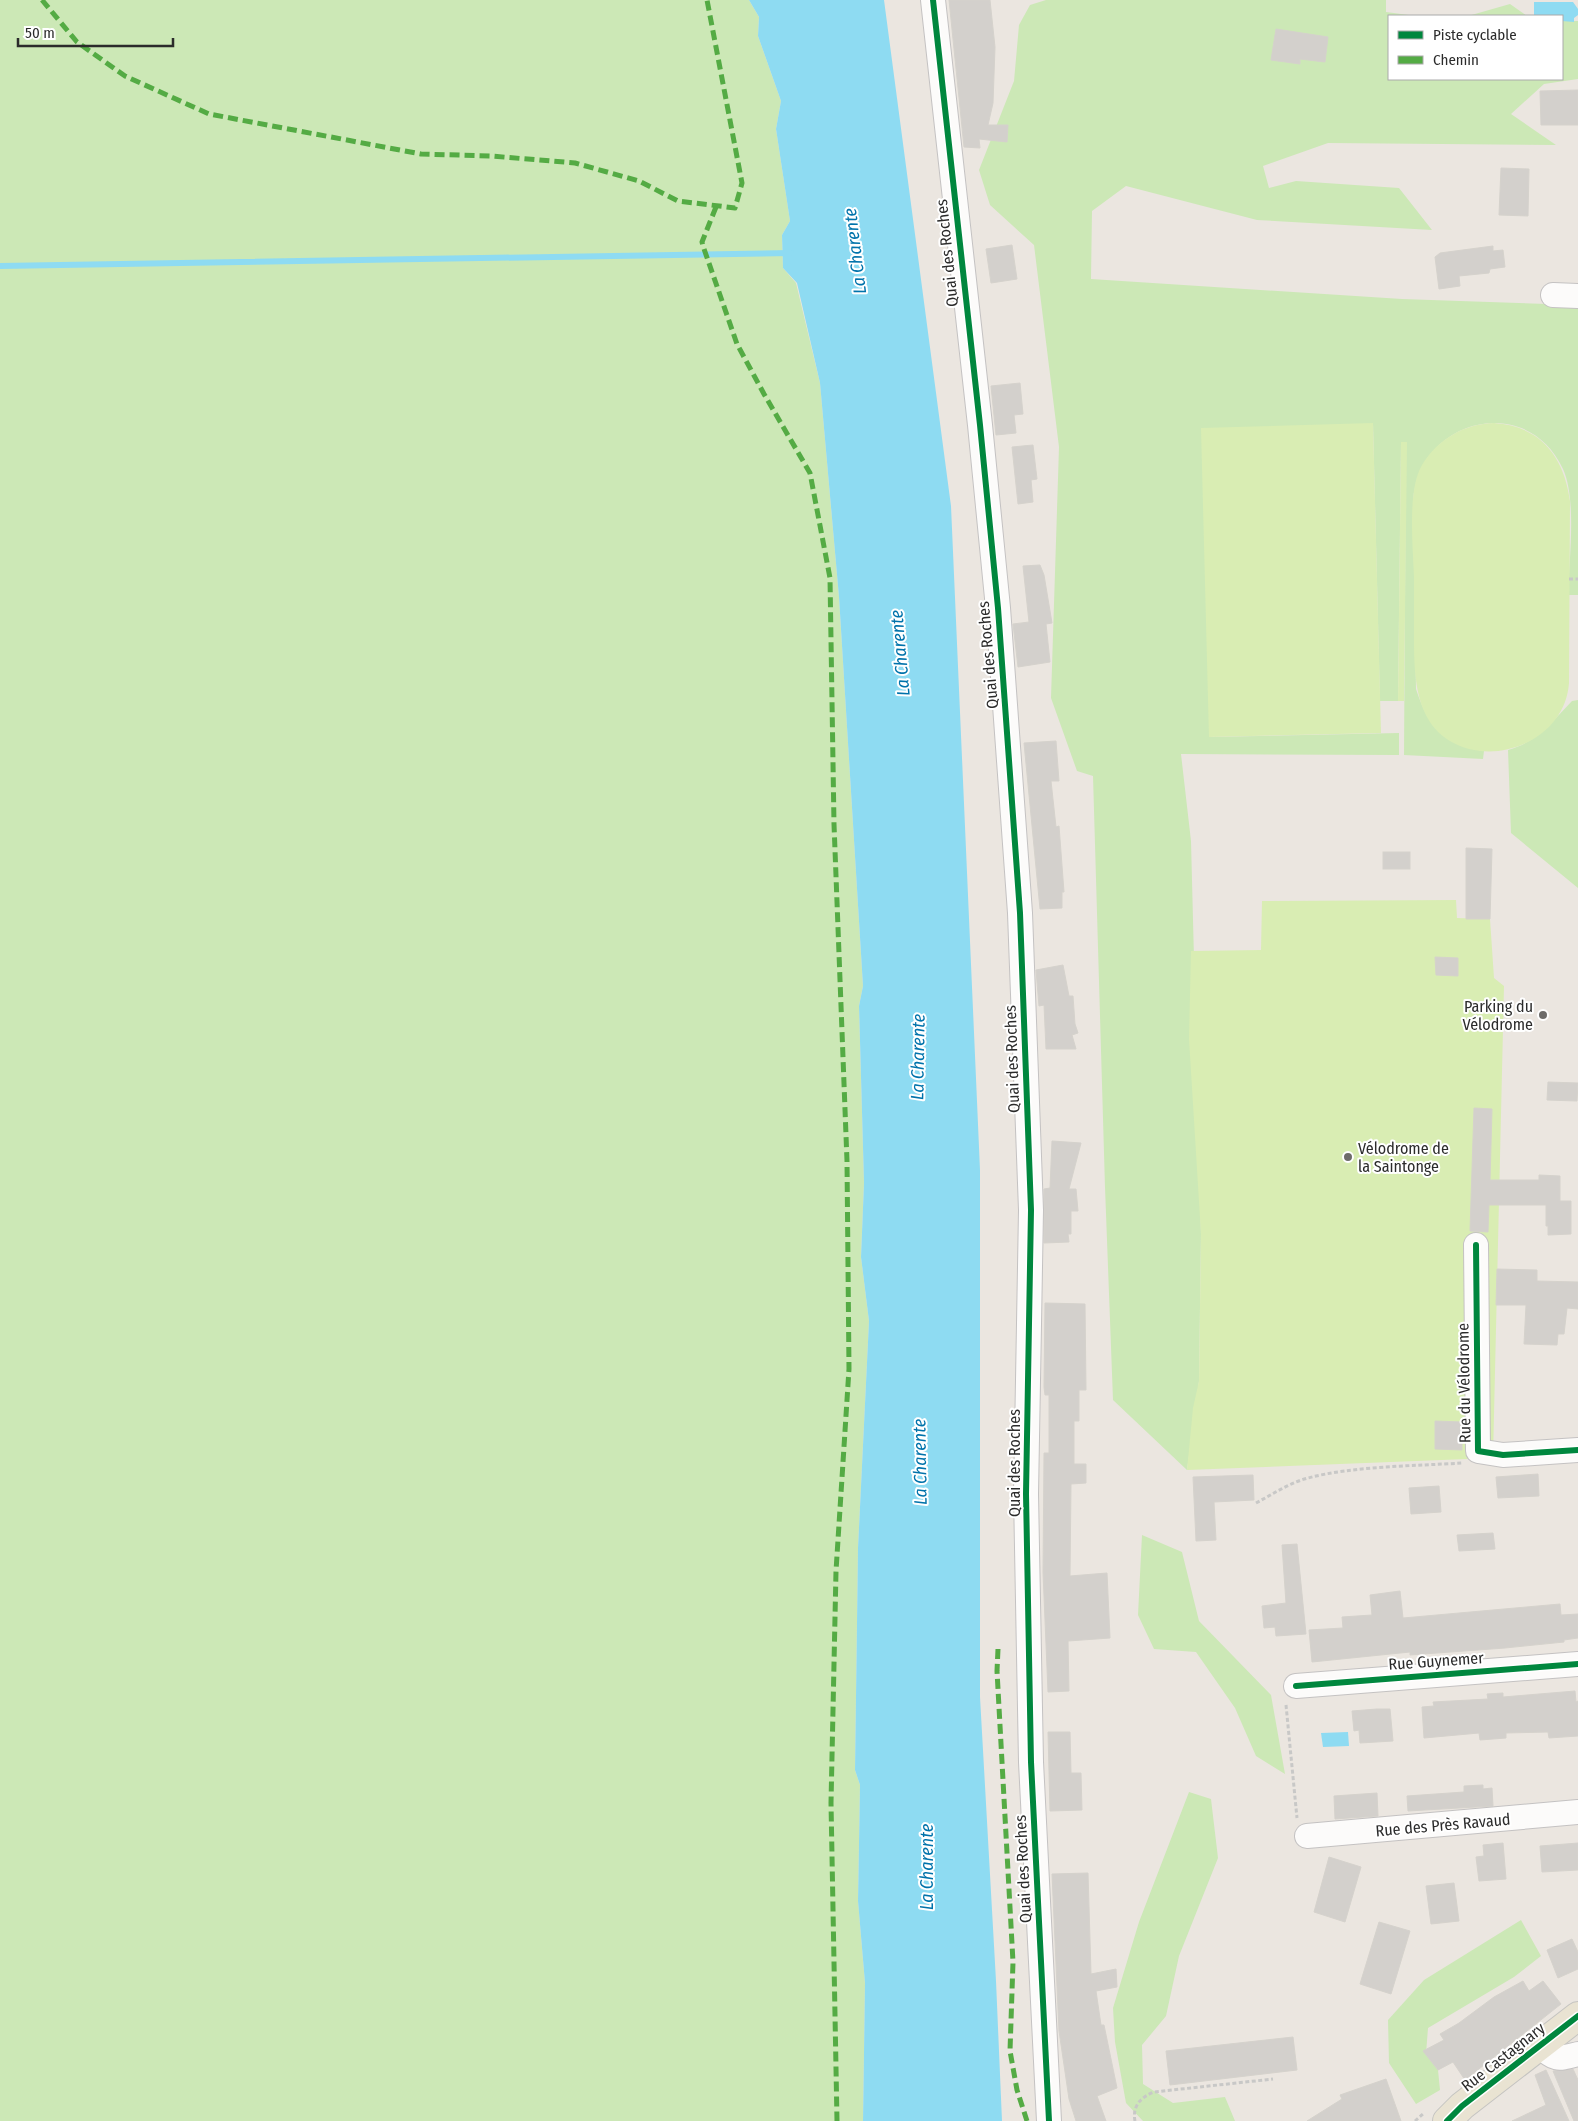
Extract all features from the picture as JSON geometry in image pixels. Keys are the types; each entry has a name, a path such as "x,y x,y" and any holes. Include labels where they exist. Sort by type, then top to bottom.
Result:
{"main road":[{"name":"Rue Castagnary","path":"1448,2121 1462,2106 1578,2016"},
{"name":"Rue Castagnary","path":"1463,2121 1481,2093"}],"street":[{"name":"Quai des Roches","path":"932,0 979,415 997,598 1020,913 1031,1210 1026,1494 1031,1752 1049,2121"},
{"path":"1553,296 1578,296"},
{"name":"Rue du Vélodrome","path":"1476,1245 1478,1451 1503,1454 1578,1450"},
{"name":"Rue Guynemer","path":"1296,1686 1578,1664"},
{"name":"Rue des Près Ravaud","path":"1307,1836 1578,1812"},
{"path":"1540,2046 1554,2058 1578,2054"}],"path":[{"path":"1568,579 1578,579"},
{"path":"1296,1686 1286,1698 1298,1829 1307,1836"},
{"path":"1135,2121 1134,2114 1137,2105 1142,2099 1154,2092 1272,2080"}],"green space":[{"path":"0,0 749,0 759,17 758,36 781,101 776,129 790,221 782,235 783,268 796,283 820,383 839,597 863,986 859,1006 864,1183 861,1257 869,1321 858,1548 855,1770 860,1785 858,1901 865,1983 863,2121 0,2121"},
{"path":"1046,0 1386,0 1386,12 1408,15 1388,15 1388,80 1563,80 1563,21 1578,21 1578,79 1544,84 1511,114 1556,145 1328,143 1263,166 1269,188 1296,181 1399,188 1432,230 1257,220 1126,186 1092,211 1091,279 1402,299 1578,305 1578,595 1568,595 1571,513 1567,482 1563,469 1546,445 1525,430 1501,423 1476,425 1453,435 1433,451 1419,474 1413,503 1416,689 1426,713 1440,732 1458,744 1484,751 1483,759 1404,755 1406,442 1401,443 1398,701 1380,701 1373,424 1209,737 1399,733 1399,755 1181,754 1191,841 1201,1234 1199,1381 1187,1470 1113,1400 1093,776 1077,771 1051,698 1059,447 1034,245 990,205 979,170 1014,81 1019,25 1030,5"},
{"path":"1510,4 1526,15 1472,15"},
{"path":"1373,423 1381,733 1209,737 1201,428"},
{"path":"1494,423 1511,425 1537,437 1556,458 1567,485 1570,501 1569,683 1568,693 1561,710 1544,732 1514,748 1484,751 1469,749 1451,742 1438,732 1428,719 1417,689 1414,654 1412,519 1417,476 1428,456 1444,441 1462,430 1472,426"},
{"path":"1401,442 1407,442 1404,701 1398,701"},
{"path":"1578,700 1578,888 1511,833 1508,750 1536,737 1572,701"},
{"name":"Vélodrome de la Saintonge","path":"1456,900 1457,918 1490,919 1494,978 1504,986 1493,1458 1187,1470 1193,1408 1199,1381 1201,1234 1189,1039 1191,951 1261,950 1262,901"},
{"path":"1142,1535 1182,1552 1199,1621 1271,1695 1285,1774 1256,1756 1235,1708 1196,1652 1154,1649 1138,1615"},
{"path":"1189,1792 1211,1799 1218,1858 1179,1956 1166,2016 1142,2045 1143,2084 1173,2103 1225,2097 1235,2121 1143,2121 1126,2103 1115,2042 1113,2008 1139,1922"},
{"path":"1521,1920 1541,1956 1514,1977 1428,2028 1426,2054 1438,2070 1440,2090 1416,2104 1389,2063 1388,2020 1424,1980"}],"water":[{"name":"La Charente","path":"749,0 884,0 951,506 980,1170 980,1697 1002,2121 863,2121 865,1983 858,1901 860,1785 855,1770 858,1548 869,1321 861,1257 864,1183 859,1006 863,986 839,597 820,383 797,283 783,268 782,235 790,221 776,129 781,101 758,36 759,17"},
{"path":"1534,2 1573,2 1578,9 1578,15 1574,18 1574,22 1563,21 1563,15 1534,15"},
{"path":"1348,1732 1349,1746 1323,1747 1321,1733"}],"building":[{"path":"949,0 990,0 995,47 993,103 988,125 1008,125 1007,142 979,139 980,148 964,147"},
{"path":"1276,29 1328,37 1325,62 1300,59 1300,64 1271,60"},
{"path":"1578,90 1578,125 1541,125 1540,91"},
{"path":"1501,168 1529,169 1528,216 1499,215"},
{"path":"1012,245 1017,279 991,283 986,249"},
{"path":"1493,246 1493,251 1503,250 1505,267 1490,269 1489,273 1459,276 1460,286 1439,289 1435,257 1440,253"},
{"path":"1020,383 1023,414 1014,415 1016,433 996,435 991,386"},
{"path":"1033,445 1037,479 1031,480 1033,502 1018,504 1012,447"},
{"path":"1040,565 1044,575 1052,623 1046,624 1050,662 1018,667 1013,624 1029,622 1023,566"},
{"path":"1056,741 1059,781 1051,781 1056,827 1059,826 1064,892 1062,892 1062,908 1040,909 1024,743"},
{"path":"1466,848 1492,849 1490,919 1466,919"},
{"path":"1383,852 1410,852 1410,869 1383,869"},
{"path":"1435,957 1458,958 1458,976 1436,975"},
{"path":"1063,965 1069,996 1073,996 1075,1024 1078,1033 1072,1035 1076,1049 1046,1049 1044,1005 1039,1006 1036,970"},
{"path":"1548,1082 1578,1083 1577,1101 1547,1100"},
{"path":"1474,1108 1492,1109 1490,1180 1539,1180 1539,1175 1560,1176 1560,1201 1571,1201 1571,1234 1548,1235 1546,1205 1489,1205 1488,1232 1470,1231"},
{"path":"1052,1141 1081,1143 1069,1189 1076,1189 1078,1211 1071,1211 1071,1234 1068,1234 1069,1242 1044,1243 1044,1189 1050,1188"},
{"path":"1497,1269 1537,1270 1537,1281 1578,1282 1578,1309 1567,1308 1564,1334 1558,1334 1557,1345 1524,1344 1526,1305 1496,1305"},
{"path":"1045,1303 1085,1304 1086,1390 1079,1390 1079,1421 1074,1421 1074,1464 1086,1464 1086,1483 1071,1484 1070,1576 1107,1573 1110,1638 1068,1641 1069,1691 1048,1692 1043,1572 1044,1453 1049,1453 1049,1395 1045,1395 1044,1387"},
{"path":"1435,1421 1462,1422 1462,1450 1435,1449"},
{"path":"1538,1474 1539,1496 1498,1498 1496,1477"},
{"path":"1253,1475 1254,1500 1214,1502 1216,1540 1196,1541 1193,1477"},
{"path":"1439,1486 1441,1512 1411,1514 1409,1488"},
{"path":"1493,1533 1495,1549 1459,1551 1457,1535"},
{"path":"1297,1544 1306,1634 1276,1636 1275,1627 1264,1628 1262,1606 1286,1603 1282,1545"},
{"path":"1400,1591 1403,1618 1560,1604 1561,1615 1578,1614 1578,1638 1564,1640 1564,1642 1505,1648 1410,1655 1410,1652 1312,1662 1309,1630 1343,1628 1342,1617 1372,1615 1370,1595"},
{"path":"1575,1691 1576,1702 1578,1701 1578,1736 1549,1738 1548,1732 1506,1733 1506,1738 1480,1740 1479,1733 1424,1738 1422,1707 1434,1706 1433,1702 1488,1699 1487,1694 1503,1693 1503,1697"},
{"path":"1390,1709 1393,1741 1360,1743 1359,1730 1354,1731 1352,1711"},
{"path":"1048,1732 1070,1732 1071,1773 1081,1773 1082,1810 1050,1811"},
{"path":"1483,1785 1483,1789 1492,1788 1493,1806 1408,1811 1407,1796 1464,1792 1464,1786"},
{"path":"1377,1793 1378,1816 1335,1819 1334,1796"},
{"path":"1503,1843 1506,1879 1479,1881 1476,1857 1484,1856 1483,1845"},
{"path":"1578,1843 1578,1870 1542,1872 1540,1846"},
{"path":"1329,1857 1361,1867 1345,1922 1314,1912"},
{"path":"1088,1873 1091,1974 1116,1969 1117,1987 1096,1991 1101,2025 1104,2025 1117,2088 1097,2096 1106,2121 1076,2121 1069,2099 1059,2031 1052,1874"},
{"path":"1454,1883 1459,1921 1431,1924 1426,1886"},
{"path":"1379,1922 1410,1931 1391,1994 1360,1984"},
{"path":"1572,1939 1578,1952 1578,1969 1558,1978 1547,1950"},
{"path":"1523,1981 1529,1991 1543,1981 1561,2004 1465,2080 1453,2062 1438,2070 1423,2051 1444,2040 1440,2034 1459,2023 1494,1997"},
{"path":"1293,2037 1297,2070 1170,2085 1166,2051"},
{"path":"1573,2069 1578,2080 1578,2121 1574,2121 1553,2071"},
{"path":"1546,2070 1569,2121 1512,2121 1546,2105 1535,2075"},
{"path":"1386,2079 1401,2121 1307,2121 1342,2099 1340,2095"}],"waterway":[{"path":"0,266 791,253"}],"marked path":[{"path":"42,0 77,42 125,76 209,114 421,154 491,156 575,163 639,181 678,201 735,208 742,183 707,0"},
{"path":"716,207 702,242 703,246 737,344 810,473 830,578 834,824 847,1161 849,1369 836,1571 831,1803 837,2121"},
{"path":"998,1649 997,1671 1013,1962 1010,2051 1017,2090 1027,2121"}],"cycle path":[{"path":"933,0 980,425 998,608 1020,913 1031,1210 1026,1494 1031,1762 1049,2121"},
{"path":"1476,1245 1478,1451 1503,1455 1578,1450"},
{"path":"1296,1686 1578,1664"},
{"path":"1447,2121 1462,2106 1578,2016"}],"place":[{"name":"Parking du Vélodrome","path":"1543,1015"},
{"name":"Vélodrome de la Saintonge","path":"1348,1157"}]}
